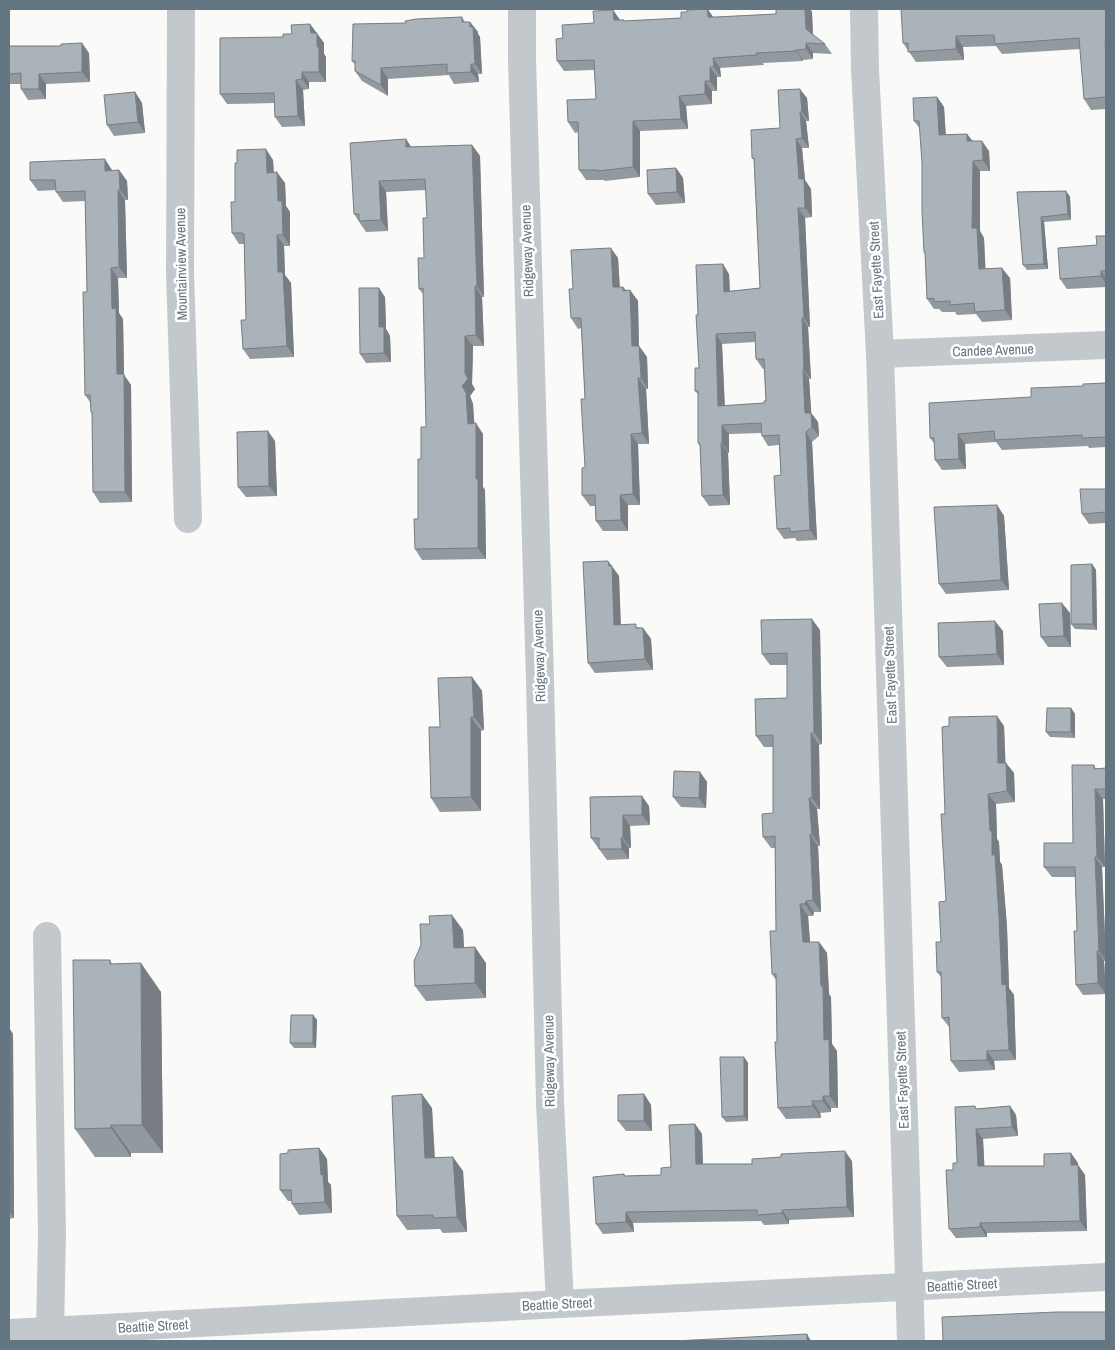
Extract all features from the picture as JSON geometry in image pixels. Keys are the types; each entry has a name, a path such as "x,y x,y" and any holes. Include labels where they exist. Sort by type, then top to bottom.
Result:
{"street":[{"name":"Mountainview Avenue","path":"181,9 180,273 188,519"},
{"name":"Ridgeway Avenue","path":"522,9 550,1102 560,1304"},
{"name":"East Fayette Street","path":"864,9 865,69 880,354 911,1341"},
{"name":"Candee Avenue","path":"880,354 1106,346"},
{"path":"47,936 52,1234 50,1331"},
{"name":"Beattie Street","path":"9,1333 1106,1277"}],"building":[{"path":"707,9 708,17 716,17 776,14 776,9 805,9 806,29 825,44 806,43 806,49 796,51 713,58 714,67 710,67 710,81 705,81 705,94 679,96 681,119 633,121 633,167 598,171 579,170 578,122 568,122 567,100 596,99 594,60 557,61 556,39 563,38 562,25 594,23 593,11 613,10 614,20 624,21 681,18 681,12"},
{"path":"901,9 1106,9 1106,97 1084,99 1079,38 995,44 994,35 956,36 956,49 908,52 908,43 903,43"},
{"path":"462,17 462,22 470,22 470,27 473,27 475,64 471,64 471,72 447,73 447,64 381,68 381,85 355,71 355,61 352,61 353,24 406,23 405,21 416,19"},
{"path":"310,24 311,33 317,33 319,72 302,72 302,79 296,80 298,116 275,117 274,93 220,94 220,38 283,37 283,34 292,34 291,25"},
{"path":"82,43 82,72 39,74 39,89 21,89 21,73 9,74 9,46 61,46 61,44"},
{"path":"800,89 802,138 796,139 799,179 804,179 805,208 798,208 804,318 802,318 803,370 805,413 811,413 812,427 806,432 810,530 790,532 790,528 777,529 774,476 781,475 779,435 762,436 761,423 722,425 723,495 702,496 700,443 698,443 698,391 695,391 695,368 699,368 696,265 723,264 724,292 760,288 751,130 780,128 778,90","holes":["755,332 756,359 764,359 766,401 764,403 718,406 716,334"]},
{"path":"135,92 138,122 107,125 104,95"},
{"path":"937,97 939,135 967,134 967,141 982,141 983,160 973,161 972,228 977,228 979,269 1002,268 1005,310 975,312 974,303 950,305 950,301 934,302 934,298 927,299 922,212 922,163 919,121 914,121 913,98"},
{"path":"406,139 406,147 472,145 477,286 475,286 476,335 465,336 465,373 468,379 462,386 466,393 468,424 476,423 478,548 415,549 414,519 418,519 418,459 421,459 421,427 426,427 423,288 419,289 418,258 424,258 423,218 427,218 425,179 379,181 381,220 359,221 359,214 354,214 350,143"},
{"path":"266,149 267,173 277,172 278,201 282,201 283,235 277,235 278,272 283,272 287,346 243,349 241,320 246,320 244,234 232,233 231,202 235,202 235,163 237,163 237,150"},
{"path":"105,159 105,171 119,170 119,267 111,268 112,309 116,308 117,374 124,374 125,492 93,492 92,412 90,395 85,395 83,292 87,292 85,191 56,192 55,180 30,180 30,162"},
{"path":"676,168 677,192 648,194 647,170"},
{"path":"1066,191 1068,214 1041,217 1044,264 1023,265 1017,192"},
{"path":"1096,236 1106,236 1106,271 1101,271 1101,276 1060,279 1058,248 1097,245"},
{"path":"611,248 613,287 623,287 623,291 630,290 632,346 639,346 641,378 638,378 642,433 631,434 633,494 620,495 621,520 596,521 595,495 582,495 582,468 585,467 581,399 585,399 581,318 571,318 569,289 573,289 571,250"},
{"path":"359,288 379,288 379,327 384,327 384,353 360,354"},
{"path":"1106,383 1106,437 1082,438 1082,435 995,440 994,431 958,434 959,459 935,460 934,438 930,438 929,403 1031,397 1031,388"},
{"path":"268,431 269,486 238,487 237,432"},
{"path":"1080,489 1106,489 1106,512 1082,514"},
{"path":"997,505 1001,580 939,584 934,507"},
{"path":"608,561 609,566 612,566 614,625 636,624 636,628 643,628 645,659 588,663 583,562"},
{"path":"1092,564 1093,624 1071,624 1071,565"},
{"path":"1062,603 1064,636 1041,637 1039,604"},
{"path":"812,619 814,732 811,733 812,798 809,798 812,834 810,834 813,900 800,904 803,942 819,942 821,986 823,986 824,1040 829,1039 830,1096 823,1096 823,1101 812,1101 813,1106 778,1108 775,1042 777,1042 776,974 772,974 770,931 776,931 775,836 763,837 762,814 773,813 773,735 756,736 755,699 787,698 787,653 762,654 761,620"},
{"path":"995,621 997,654 939,657 938,623"},
{"path":"472,677 474,717 471,717 471,797 431,798 429,727 440,727 438,678"},
{"path":"1047,708 1071,708 1071,732 1046,732"},
{"path":"997,716 998,763 1006,763 1007,791 988,794 990,831 992,831 992,855 995,855 1002,985 1006,984 1009,1050 987,1051 987,1060 951,1061 949,1017 942,1018 941,972 937,972 936,942 941,942 939,902 946,901 941,814 945,814 942,727 949,726 949,717"},
{"path":"1072,765 1094,765 1094,769 1106,768 1106,789 1095,789 1098,983 1076,985 1074,931 1077,931 1075,867 1044,867 1044,843 1073,843"},
{"path":"674,771 700,772 699,798 673,797"},
{"path":"642,796 642,815 623,815 622,849 599,849 599,838 591,838 590,797"},
{"path":"452,915 454,948 475,947 475,983 415,986 414,961 421,945 420,924 430,924 429,916"},
{"path":"73,960 110,960 110,964 141,963 142,1125 111,1125 111,1128 75,1129"},
{"path":"291,1015 313,1015 313,1043 290,1043"},
{"path":"720,1057 744,1057 744,1116 722,1117"},
{"path":"422,1094 425,1158 453,1157 457,1217 433,1218 433,1215 397,1216 392,1096"},
{"path":"644,1094 644,1121 618,1121 618,1095"},
{"path":"975,1106 976,1109 1010,1106 1012,1127 976,1129 978,1166 1044,1166 1044,1154 1071,1153 1071,1165 1078,1165 1080,1221 980,1223 980,1227 949,1229 946,1170 953,1170 953,1163 957,1163 955,1107"},
{"path":"695,1124 696,1164 752,1164 752,1159 781,1157 781,1154 845,1151 847,1207 782,1210 782,1213 757,1215 757,1210 626,1212 626,1222 596,1224 593,1177 624,1174 624,1176 661,1175 661,1168 671,1167 669,1125"},
{"path":"319,1148 325,1202 292,1204 291,1190 280,1190 280,1154 288,1153 288,1150"},
{"path":"1106,1312 1106,1341 943,1341 942,1317"},
{"path":"807,1334 807,1341 675,1341"}]}
